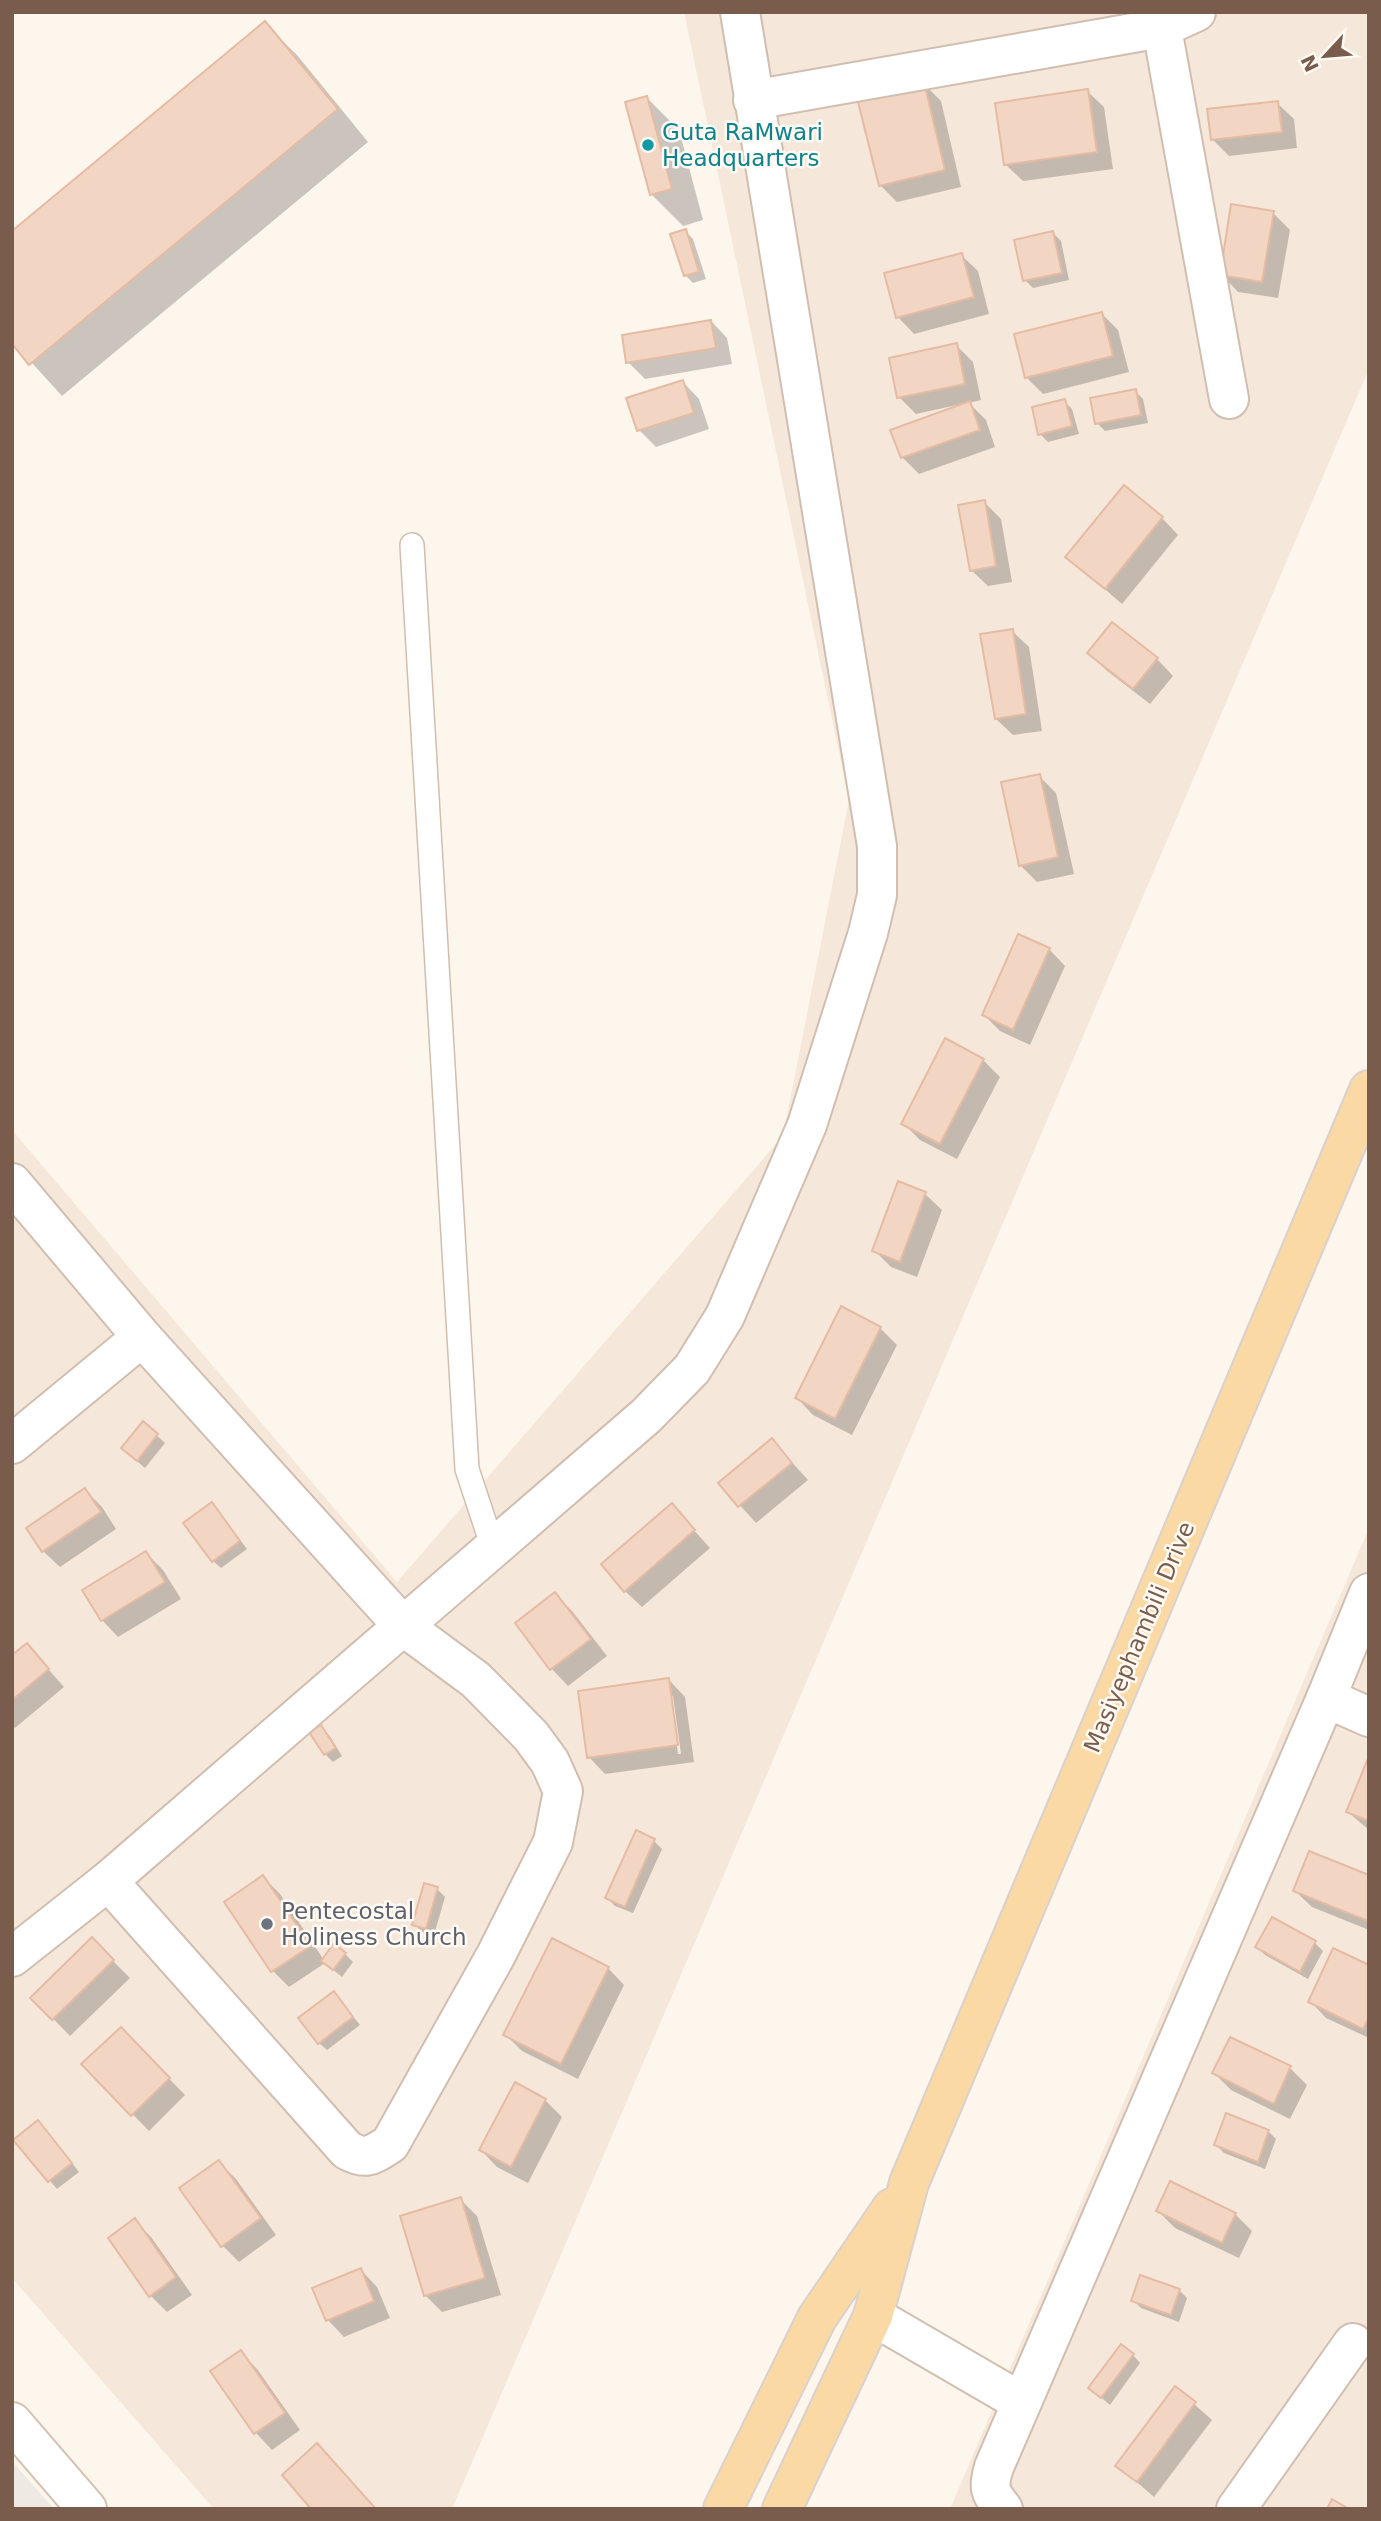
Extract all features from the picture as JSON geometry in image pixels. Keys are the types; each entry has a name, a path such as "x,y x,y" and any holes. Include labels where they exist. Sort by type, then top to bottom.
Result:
{"main road":[{"name":"Masiyephambili Drive","path":"782,2509 873,2316 909,2183 1369,1090"},
{"name":"Masiyephambili Drive","path":"723,2509 817,2318 909,2183"}],"street":[{"path":"12,1957 108,1881 646,1416 692,1369 725,1316 807,1125 868,933 877,895 877,846 740,12"},
{"path":"753,100 1196,12"},
{"path":"1160,20 1228,399"},
{"path":"12,1183 142,1337 402,1626 476,1680 531,1736 550,1762 563,1791 553,1842 496,1955 390,2144 370,2157 358,2156 347,2150 108,1881"},
{"path":"12,1444 142,1337"},
{"path":"1003,2509 993,2496 989,2484 993,2467 1369,1593"},
{"path":"1326,1698 1369,1717"},
{"path":"873,2316 1021,2402"},
{"path":"1236,2509 1353,2343"},
{"path":"12,2422 87,2509"}],"lane":[{"path":"412,545 467,1469 493,1548"}],"shaded area":[{"path":"684,12 1369,12 1369,369 452,2509 214,2509 12,2278 12,1130 397,1582 783,1136 849,800"},
{"path":"1369,1528 1369,2509 950,2509"},
{"path":"12,2461 54,2509 12,2509"}],"building":[{"path":"265,21 338,109 29,365 12,344 12,231"},
{"path":"924,82 945,170 879,186 857,98"},
{"path":"1088,89 1097,152 1004,165 995,103"},
{"name":"Guta RaMwari Headquarters","path":"647,96 672,189 650,195 625,102"},
{"path":"1278,101 1282,132 1211,140 1207,109"},
{"path":"1231,204 1274,211 1262,282 1220,275"},
{"path":"686,229 699,272 684,276 670,234"},
{"path":"1053,231 1062,273 1023,281 1014,240"},
{"path":"962,253 974,297 896,318 884,273"},
{"path":"1102,312 1113,356 1025,378 1014,334"},
{"path":"711,320 716,348 626,363 622,335"},
{"path":"957,343 965,384 897,398 889,358"},
{"path":"683,380 694,413 637,431 626,398"},
{"path":"1136,389 1141,415 1095,424 1090,398"},
{"path":"1065,399 1072,426 1038,435 1032,407"},
{"path":"970,401 980,430 901,458 890,430"},
{"path":"1124,485 1163,517 1105,589 1065,557"},
{"path":"985,500 996,566 970,571 958,505"},
{"path":"1112,622 1158,658 1133,689 1087,653"},
{"path":"1013,629 1026,714 995,719 980,634"},
{"path":"1040,774 1058,857 1019,866 1001,782"},
{"path":"1018,934 1050,948 1013,1030 982,1015"},
{"path":"945,1038 984,1059 940,1144 901,1124"},
{"path":"898,1181 926,1192 900,1262 872,1251"},
{"path":"841,1306 881,1327 835,1419 795,1398"},
{"path":"143,1421 158,1434 137,1461 121,1448"},
{"path":"772,1438 792,1463 738,1507 718,1483"},
{"path":"85,1488 101,1512 42,1552 26,1528"},
{"path":"212,1502 240,1541 212,1562 183,1523"},
{"path":"672,1503 695,1530 624,1592 601,1564"},
{"path":"146,1551 165,1582 101,1621 82,1590"},
{"path":"555,1592 591,1639 550,1670 515,1623"},
{"path":"27,1643 49,1669 12,1700 12,1655"},
{"path":"669,1678 678,1745 587,1758 578,1691"},
{"path":"321,1725 336,1748 324,1755 309,1732"},
{"path":"1369,1756 1369,1821 1346,1812"},
{"path":"636,1830 655,1839 625,1907 605,1898"},
{"path":"1309,1851 1369,1875 1368,1921 1293,1891"},
{"name":"Pentecostal Holiness Church","path":"263,1875 311,1946 271,1972 224,1902"},
{"path":"424,1883 438,1887 426,1929 412,1925"},
{"path":"1272,1917 1316,1941 1300,1972 1255,1947"},
{"path":"92,1937 114,1960 52,2020 30,1998"},
{"path":"552,1938 609,1967 561,2064 503,2035"},
{"path":"334,1943 346,1953 333,1970 321,1961"},
{"path":"1333,1948 1369,1965 1369,2017 1363,2029 1308,2002"},
{"path":"334,1991 353,2017 318,2044 298,2018"},
{"path":"121,2027 170,2078 131,2116 81,2064"},
{"path":"1230,2037 1291,2066 1274,2104 1212,2073"},
{"path":"515,2082 546,2099 511,2167 479,2150"},
{"path":"1226,2113 1269,2130 1258,2162 1214,2145"},
{"path":"38,2120 72,2163 48,2182 13,2140"},
{"path":"219,2160 261,2218 221,2247 179,2188"},
{"path":"1170,2181 1236,2213 1222,2243 1156,2211"},
{"path":"461,2197 485,2278 424,2296 400,2216"},
{"path":"135,2218 176,2277 149,2297 108,2238"},
{"path":"361,2268 374,2301 326,2321 312,2288"},
{"path":"1140,2275 1180,2289 1171,2315 1131,2301"},
{"path":"1121,2344 1134,2354 1101,2398 1088,2388"},
{"path":"241,2350 285,2413 254,2434 210,2371"},
{"path":"1175,2386 1196,2402 1137,2482 1115,2466"},
{"path":"317,2443 376,2509 311,2509 282,2475"},
{"path":"1332,2499 1349,2509 1327,2509"}],"place":[{"name":"Guta RaMwari Headquarters","path":"648,145"},
{"name":"Pentecostal Holiness Church","path":"267,1924"}]}
